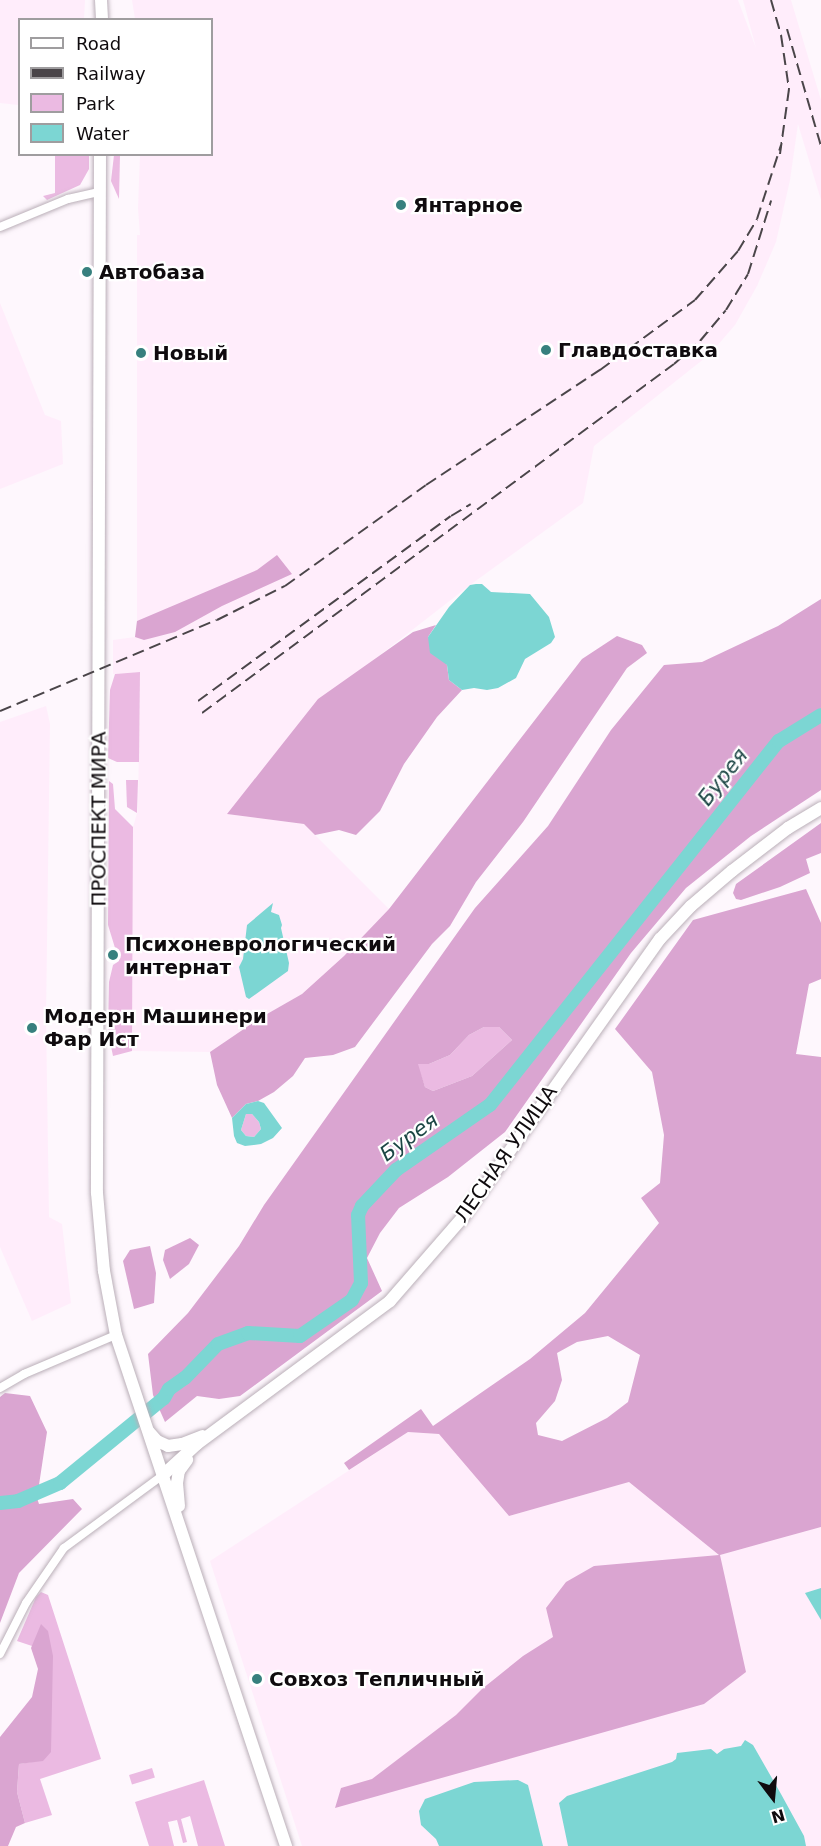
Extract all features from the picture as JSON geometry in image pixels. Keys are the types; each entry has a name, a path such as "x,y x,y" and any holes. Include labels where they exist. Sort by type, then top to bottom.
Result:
{"main road":[{"path":"101,0 102,18"},
{"name":"ПРОСПЕКТ МИРА","path":"100,156 97,1192 104,1271 116,1335 186,1542"},
{"name":"ЛЕСНАЯ УЛИЦА","path":"163,1475 194,1447 390,1301 463,1217 660,939 691,906 732,871 788,828 821,808"},
{"path":"146,1428 157,1441 168,1446 182,1444 215,1431"},
{"path":"194,1447 179,1471 177,1484 186,1542 286,1846"}],"street":[{"path":"0,227 68,199 99,192"},
{"path":"0,1388 24,1374 116,1335"},
{"path":"0,1654 26,1603 64,1548 163,1475"}],"shaded area":[{"path":"0,0 85,0 84,18 18,18 18,105 0,103"},
{"path":"132,0 738,0 756,48 743,0 791,0 821,100 821,200 798,124 790,180 776,242 757,286 735,325 710,354 594,446 583,503 470,585 371,662 228,814 304,824 389,909 344,956 302,994 260,1018 210,1052 132,1051 133,827 138,810 140,672 113,674 113,640 135,637 137,621 137,235 140,235 138,208 140,156 213,156 213,18 135,18"},
{"path":"0,303 45,415 61,421 63,464 0,489"},
{"path":"277,555 292,574 222,606 175,632 144,640 135,637 137,621 257,570"},
{"path":"821,599 821,790 751,836 686,888 631,953 505,1132 448,1177 399,1208 380,1233 367,1258 382,1291 240,1396 219,1399 197,1396 165,1422 153,1395 148,1354 188,1313 239,1246 264,1205 475,908 548,826 611,730 664,665 702,662 778,626","holes":["484,1027 499,1027 512,1040 472,1076 433,1091 425,1087 418,1064 429,1064 450,1055 469,1035"]},
{"path":"436,625 428,637 447,665 449,680 462,690 437,717 404,764 380,811 356,835 339,830 315,835 304,824 227,814 318,699 413,632"},
{"path":"617,636 642,645 647,653 627,668 523,822 476,882 450,926 432,944 355,1047 333,1055 305,1058 293,1076 274,1092 258,1101 246,1104 232,1118 217,1085 210,1052 260,1018 302,994 344,956 389,909 582,659"},
{"path":"46,706 50,724 46,1017 49,1217 62,1224 71,1303 32,1321 0,1247 0,722"},
{"path":"821,823 821,853 806,859 810,873 780,887 741,900 736,899 733,893 736,884"},
{"path":"806,889 821,923 821,979 809,984 796,1054 821,1057 821,1527 720,1555 746,1672 704,1704 335,1808 341,1788 372,1779 456,1715 482,1689 523,1656 553,1637 546,1608 566,1582 594,1566 719,1555 629,1482 509,1516 439,1434 408,1432 349,1470 344,1463 421,1409 433,1426 530,1359 585,1313 659,1223 641,1198 660,1183 664,1135 652,1072 615,1029 693,920","holes":["608,1336 640,1355 628,1402 607,1418 562,1441 538,1435 536,1423 555,1401 562,1380 557,1353 577,1342"]},
{"path":"190,1238 199,1245 189,1264 170,1279 163,1260 165,1250"},
{"path":"150,1246 156,1273 154,1303 134,1309 123,1261 130,1250"},
{"path":"5,1393 30,1396 47,1432 37,1498 39,1504 73,1499 82,1509 19,1573 0,1623 0,1397"},
{"path":"408,1432 439,1434 509,1516 629,1482 720,1555 821,1527 821,1846 302,1846 210,1561"},
{"path":"41,1624 48,1631 53,1656 51,1752 43,1761 19,1764 17,1792 25,1823 16,1827 8,1846 0,1846 0,1737 32,1697 38,1669 31,1648"}],"green space":[{"path":"55,156 89,156 89,169 80,185 47,200 43,196 55,193"},
{"path":"114,156 120,156 119,199 111,181"},
{"path":"140,672 139,762 117,762 108,758 110,690 115,674"},
{"path":"126,780 138,780 137,813 127,807"},
{"path":"109,781 113,784 115,809 133,827 132,1051 113,1056 108,1032 109,982 113,965 119,961 108,925"},
{"path":"484,1027 499,1027 512,1040 472,1076 433,1091 425,1087 417,1064 429,1064 450,1055 469,1035"},
{"path":"246,1114 252,1114 259,1122 261,1129 254,1137 246,1136 241,1130"},
{"path":"41,1592 48,1595 101,1759 40,1779 52,1815 25,1823 17,1792 19,1764 37,1761 41,1649 17,1641 36,1597"},
{"path":"152,1768 155,1778 132,1785 129,1775"},
{"path":"204,1780 225,1846 198,1846 190,1816 181,1819 187,1842 183,1843 177,1820 168,1822 174,1846 149,1846 135,1802"}],"water":[{"path":"482,584 491,592 530,594 549,617 555,637 551,643 525,659 516,678 498,688 462,690 449,680 447,665 430,653 428,637 449,607 470,585"},
{"path":"273,903 271,912 279,915 282,925 289,963 288,971 249,999 246,997 239,967 243,959 247,925"},
{"path":"258,1101 264,1103 282,1128 273,1138 261,1144 245,1146 237,1143 232,1118 246,1104","holes":["246,1114 252,1114 259,1122 261,1129 254,1137 246,1136 241,1130"]},
{"path":"821,1588 821,1620 805,1593"},
{"path":"745,1740 753,1745 804,1836 806,1846 568,1846 559,1803 567,1796 672,1762 676,1759 677,1753 711,1749 717,1754 724,1749 741,1746"},
{"path":"518,1780 528,1785 543,1846 439,1846 436,1839 421,1825 419,1811 425,1799 474,1782"}],"waterway":[{"name":"Бурея","path":"0,1503 18,1501 60,1483 164,1398 169,1389 185,1378 218,1344 248,1333 300,1336 352,1300 361,1283 358,1215 362,1206 396,1170 490,1105 779,741 821,715"}],"railway":[{"path":"771,0 781,35 789,89 780,154"},
{"path":"787,29 821,146"},
{"path":"0,711 217,620 285,586 426,485 600,370 695,300 738,251 757,219 781,145"},
{"path":"202,713 674,364 700,341 726,310 748,274 771,201"},
{"path":"198,701 451,516 471,504"}],"place":[{"name":"Янтарное","path":"401,205"},
{"name":"Автобаза","path":"87,272"},
{"name":"Главдоставка","path":"546,350"},
{"name":"Новый","path":"141,353"},
{"name":"Психоневрологический интернат","path":"113,955"},
{"name":"Модерн Машинери Фар Ист","path":"32,1028"},
{"name":"Совхоз Тепличный","path":"257,1679"}]}
